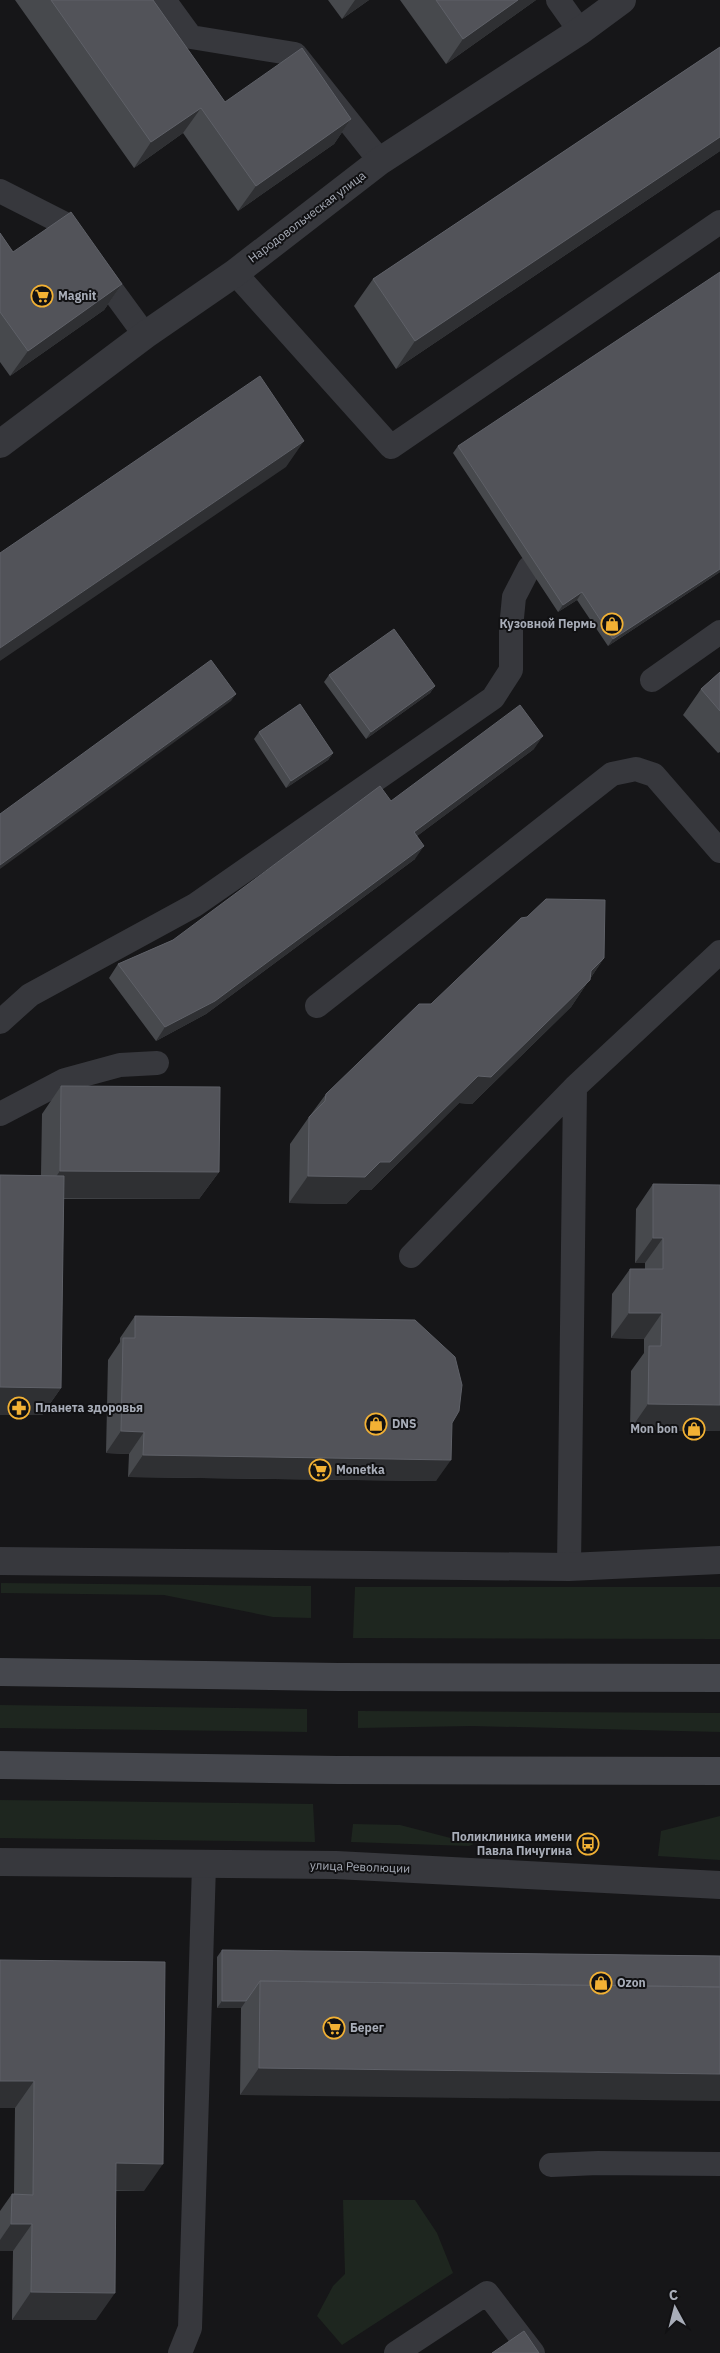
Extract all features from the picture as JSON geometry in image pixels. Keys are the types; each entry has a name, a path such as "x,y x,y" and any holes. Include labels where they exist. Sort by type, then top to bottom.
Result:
{"main road":[{"path":"0,1672 338,1677 720,1678"},
{"path":"0,1765 337,1770 720,1771"}],"street":[{"name":"Народовольческая улица","path":"0,444 145,335 234,272 380,161 580,31 622,0"},
{"path":"0,1562 569,1567 720,1560"},
{"name":"улица Революции","path":"0,1862 336,1865 720,1885"}],"lane":[{"path":"164,0 190,37 296,54 380,161"},
{"path":"558,0 580,31"},
{"path":"0,191 63,223 145,335"},
{"path":"234,272 391,447 720,222"},
{"path":"0,1022 30,995 195,905 493,698 511,670 511,628 514,597 529,568"},
{"path":"652,680 720,632"},
{"path":"317,1006 612,774 636,769 654,775 720,851"},
{"path":"411,1256 575,1087 720,952"},
{"path":"0,1114 65,1080 120,1065 157,1063"},
{"path":"569,1567 575,1087"},
{"path":"180,2353 190,2328 204,1865"},
{"path":"552,2165 598,2162 720,2164"},
{"path":"396,2353 486,2293 533,2353"}],"shaded area":[{"path":"1,1583 311,1586 311,1618 273,1617 164,1595 1,1593"},
{"path":"355,1587 720,1587 720,1639 353,1638"},
{"path":"0,1705 307,1709 307,1732 0,1728"},
{"path":"358,1711 720,1713 720,1732 472,1726 358,1728"},
{"path":"0,1800 313,1804 315,1842 0,1838"},
{"path":"720,1816 720,1860 658,1856 661,1831"},
{"path":"353,1824 400,1825 474,1844 469,1846 351,1842"},
{"path":"343,2200 415,2200 437,2233 453,2273 342,2345 317,2316 333,2286 345,2274"}],"building":[{"path":"51,0 153,0 225,102 302,48 351,119 256,186 201,108 151,142"},
{"path":"436,0 518,0 463,39"},
{"path":"720,47 720,137 415,341 373,279"},
{"path":"71,212 122,284 28,351 0,312 0,233 13,252"},
{"path":"720,272 720,569 613,639 582,592 563,605 458,446"},
{"path":"260,376 304,441 0,648 0,553"},
{"path":"394,629 435,686 371,732 329,675"},
{"path":"211,660 236,694 0,865 0,814"},
{"path":"720,672 720,711 701,689"},
{"path":"300,704 333,753 291,781 259,732"},
{"path":"520,705 543,736 414,832 424,846 215,1001 165,1027 118,964 173,940 380,786 391,801"},
{"path":"546,899 605,900 604,958 591,971 590,980 491,1077 478,1076 390,1162 380,1162 365,1177 308,1176 309,1117 325,1101 326,1094 419,1004 431,1004 521,918 527,917"},
{"path":"61,1086 220,1087 219,1172 60,1171"},
{"path":"0,1175 64,1176 61,1388 0,1387"},
{"path":"653,1184 720,1185 720,1405 648,1404 649,1346 661,1346 662,1313 629,1313 630,1269 663,1269 663,1238 653,1238"},
{"path":"135,1316 415,1320 455,1357 462,1385 459,1411 452,1423 451,1460 143,1455 144,1432 121,1431 123,1338 135,1338"},
{"path":"222,1950 720,1956 720,1987 260,1981 246,2001 222,2001"},
{"path":"0,1960 165,1962 163,2164 116,2163 115,2293 31,2292 32,2224 11,2224 12,2194 33,2195 34,2081 0,2081"},
{"path":"260,1981 720,1987 720,2074 259,2068"},
{"path":"524,2331 539,2353 492,2353"}],"place":[{"name":"Magnit","path":"42,296"},
{"name":"Кузовной Пермь","path":"612,624"},
{"name":"Планета здоровья","path":"19,1408"},
{"name":"DNS","path":"376,1424"},
{"name":"Mon bon","path":"694,1429"},
{"name":"Monetka","path":"320,1470"},
{"name":"Поликлиника имени Павла Пичугина","path":"588,1844"},
{"name":"Ozon","path":"601,1983"},
{"name":"Берег","path":"334,2028"}]}
